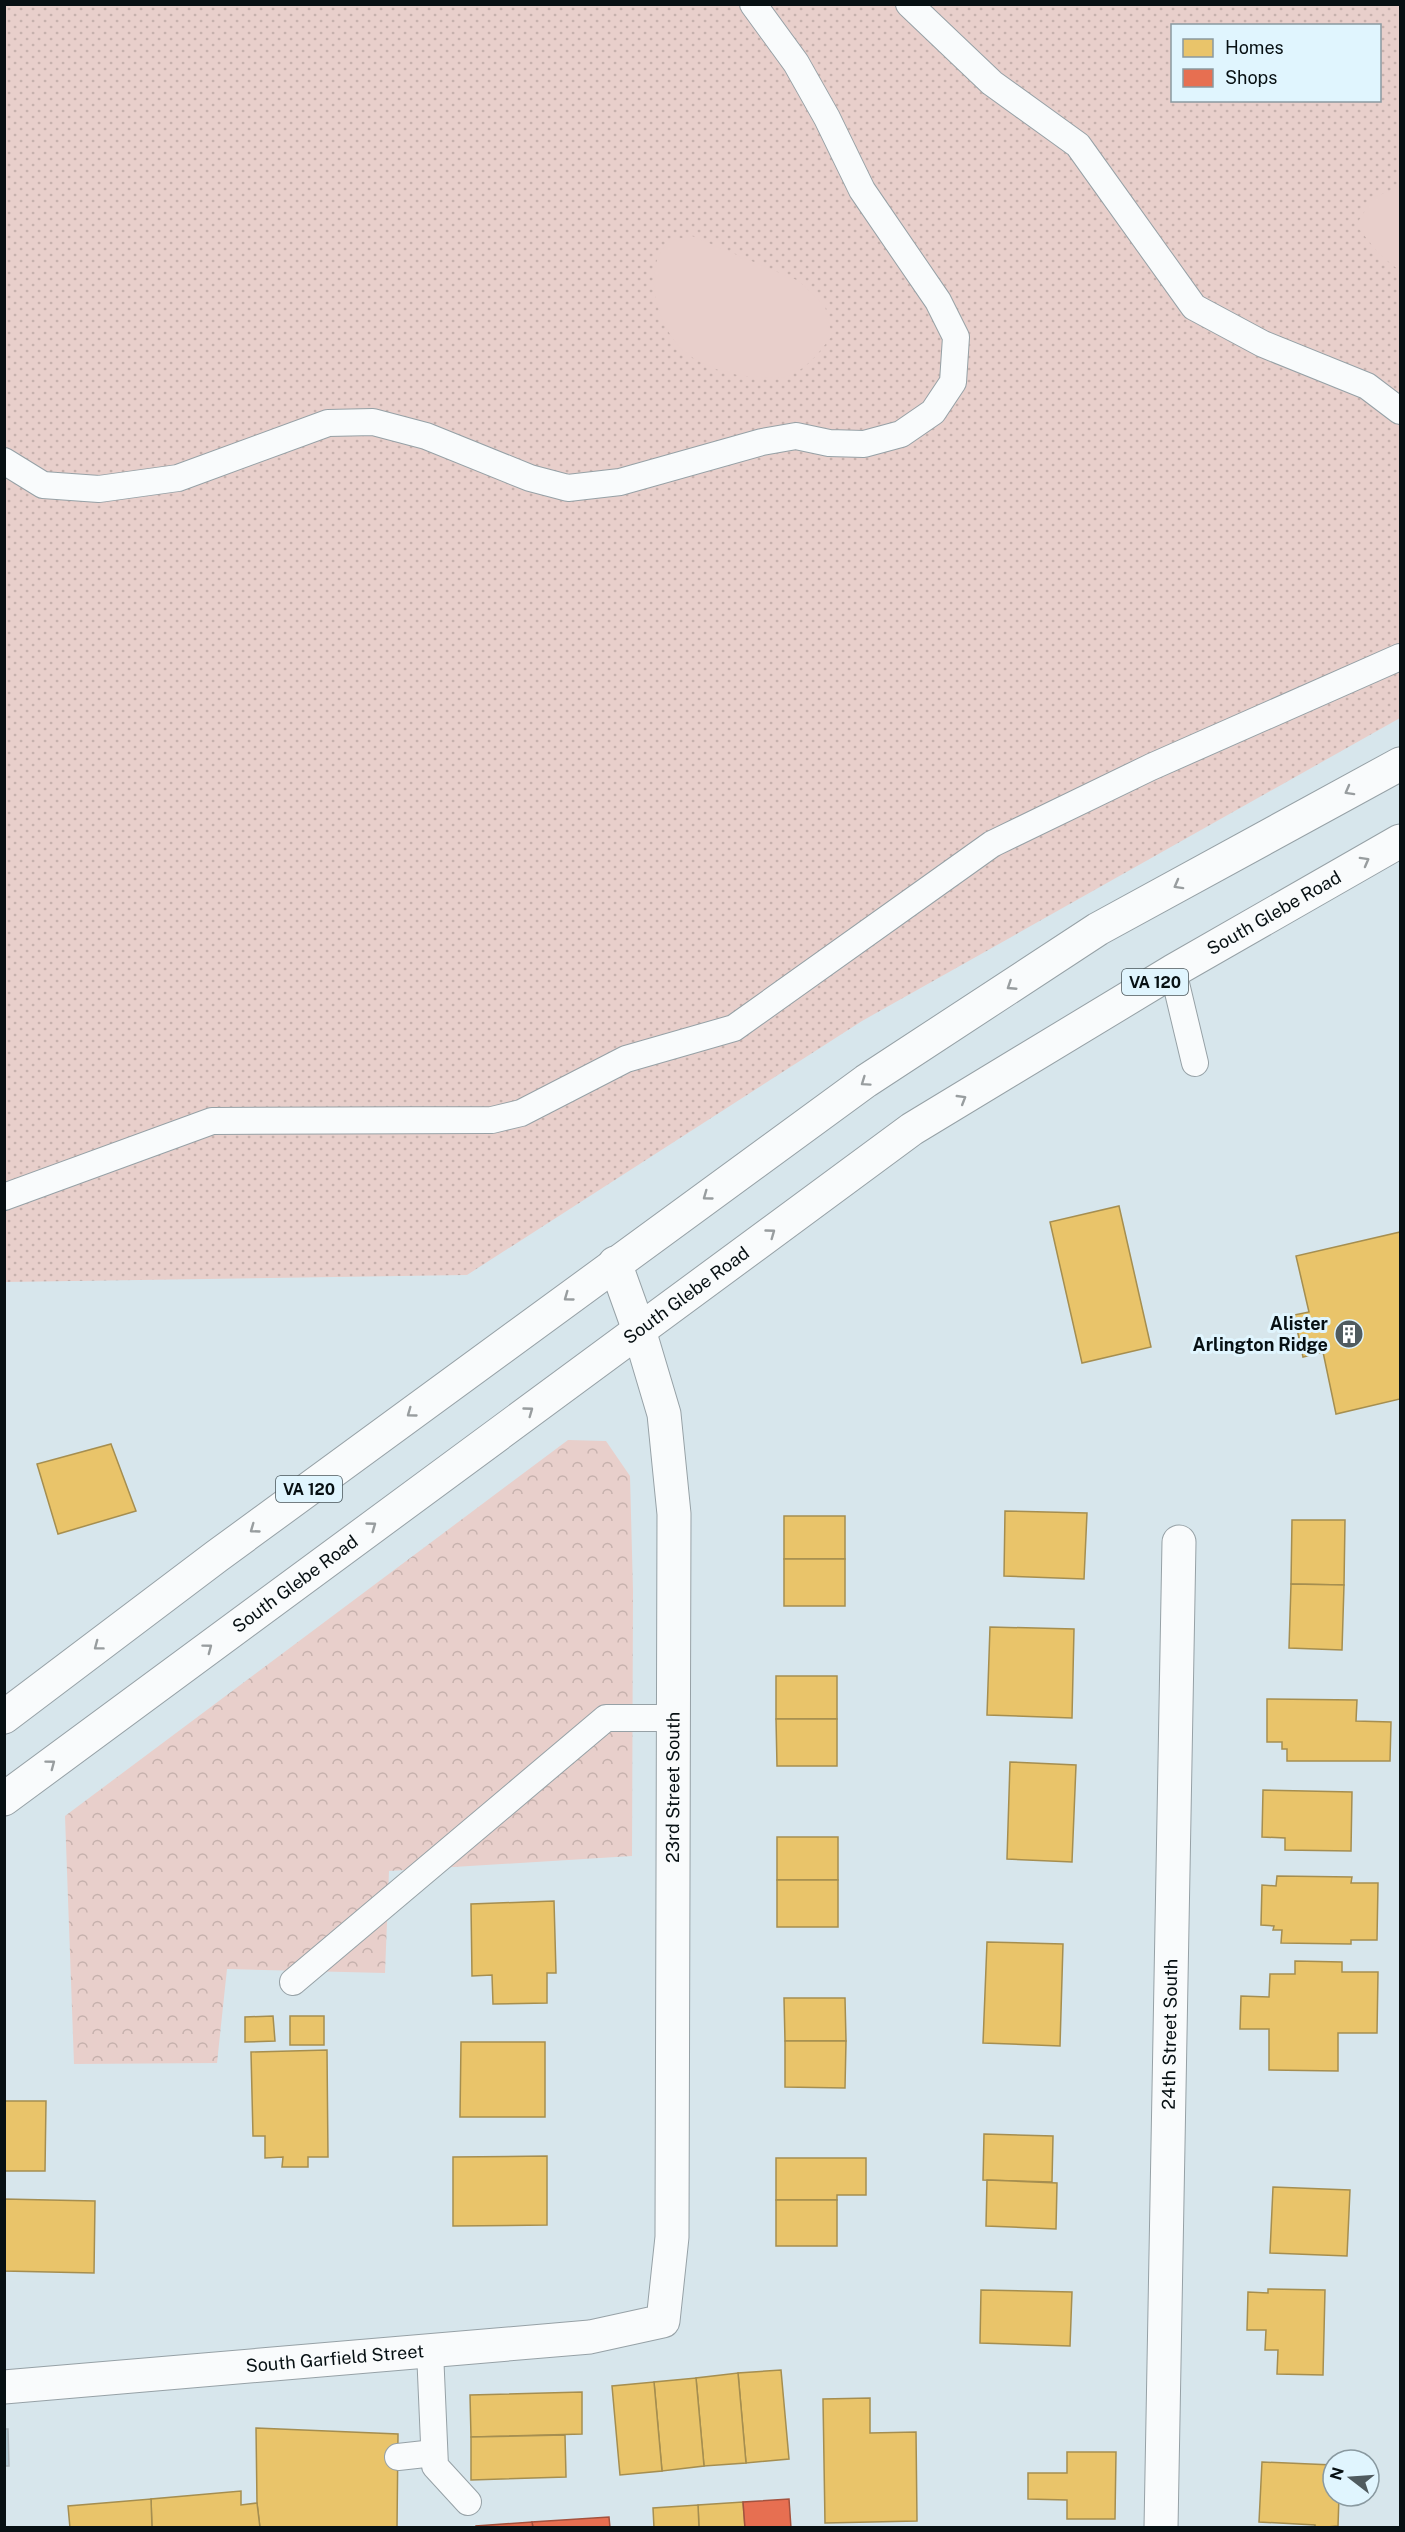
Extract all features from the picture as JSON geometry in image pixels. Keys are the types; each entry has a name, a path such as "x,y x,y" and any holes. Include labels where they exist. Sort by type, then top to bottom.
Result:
{"main road":[{"name":"VA 120","path":"4,1717 227,1549 866,1081 1098,929 1401,764"},
{"name":"South Glebe Road","path":"4,1799 912,1129 1173,971 1401,841"},
{"name":"23rd Street South","path":"615,1263 639,1330 664,1414 674,1514 672,2237 663,2321"},
{"name":"24th Street South","path":"1161,2528 1179,1542"},
{"name":"South Garfield Street","path":"4,2387 590,2337 663,2321"}],"lane":[{"path":"4,461 43,484 99,489 178,478 328,423 373,422 426,436 530,478 568,488 620,482 762,442 796,436 830,442 864,444 901,434 933,412 953,382 956,338 938,301 862,190 827,118 796,63 753,4"},
{"path":"909,4 992,83 1078,145 1194,308 1263,344 1367,386 1401,411"},
{"path":"4,1197 212,1121 492,1120 521,1113 626,1059 734,1028 992,844 1151,767 1401,657"},
{"path":"1173,971 1195,1063"},
{"path":"293,1982 606,1718 674,1718"},
{"path":"430,2351 435,2466 468,2502"},
{"path":"398,2457 434,2453"}],"green space":[{"path":"4,5 1400,5 1400,718 862,1021 467,1275 5,1282"},
{"path":"1400,186 1400,271 1379,254 1356,225 1373,198"},
{"path":"692,236 799,281 825,306 832,336 806,366 782,378 738,375 701,363 685,352 676,342 660,314 654,282 655,266 660,253 670,242"},
{"path":"568,1440 606,1441 630,1476 633,1591 632,1856 389,1871 385,1973 227,1969 217,2063 74,2064 65,1816"}],"building: Homes":[{"path":"1119,1206 1151,1347 1082,1363 1050,1222"},
{"name":"Alister Arlington Ridge","path":"1400,1232 1400,1399 1336,1414 1323,1352 1303,1357 1294,1315 1309,1312 1296,1256"},
{"path":"111,1444 136,1511 58,1534 37,1464"},
{"path":"1005,1511 1087,1513 1084,1579 1004,1576"},
{"path":"784,1516 845,1516 845,1559 784,1559"},
{"path":"1292,1520 1345,1520 1344,1585 1291,1584"},
{"path":"784,1559 845,1559 845,1606 784,1606"},
{"path":"1291,1584 1344,1585 1342,1650 1289,1648"},
{"path":"990,1627 1074,1629 1072,1718 987,1715"},
{"path":"776,1676 837,1676 837,1719 776,1719"},
{"path":"1267,1699 1357,1700 1356,1721 1391,1722 1390,1761 1287,1761 1287,1749 1282,1749 1282,1742 1267,1742"},
{"path":"776,1719 837,1719 837,1766 777,1766"},
{"path":"1010,1762 1076,1765 1072,1862 1007,1859"},
{"path":"1263,1790 1352,1792 1351,1851 1285,1850 1285,1838 1262,1837"},
{"path":"777,1837 838,1837 838,1880 777,1880"},
{"path":"1277,1876 1352,1877 1351,1883 1378,1883 1377,1940 1351,1940 1351,1944 1281,1943 1282,1930 1273,1930 1274,1926 1261,1925 1262,1885 1276,1886"},
{"path":"777,1880 838,1880 838,1927 777,1927"},
{"path":"554,1901 556,1973 547,1973 547,2003 493,2004 492,1975 472,1976 471,1904"},
{"path":"987,1942 1063,1944 1060,2046 983,2043"},
{"path":"1295,1961 1342,1962 1342,1972 1378,1972 1377,2033 1338,2033 1338,2071 1269,2070 1269,2029 1240,2029 1241,1996 1269,1997 1270,1974 1295,1974"},
{"path":"784,1998 845,1998 846,2041 785,2041"},
{"path":"273,2016 275,2041 245,2042 245,2017"},
{"path":"290,2016 324,2016 324,2045 290,2045"},
{"path":"785,2041 846,2041 845,2088 785,2087"},
{"path":"461,2042 545,2042 545,2117 460,2117"},
{"path":"327,2050 328,2157 308,2157 308,2167 282,2167 283,2157 265,2158 265,2136 253,2136 251,2052"},
{"path":"4,2101 46,2101 45,2171 4,2171"},
{"path":"984,2134 1053,2136 1052,2182 983,2180"},
{"path":"547,2156 547,2225 453,2226 453,2157"},
{"path":"776,2158 866,2158 866,2195 837,2195 837,2200 776,2200"},
{"path":"987,2180 1057,2183 1056,2229 986,2226"},
{"path":"1273,2187 1350,2190 1347,2256 1270,2253"},
{"path":"4,2199 95,2201 94,2273 4,2271"},
{"path":"776,2200 837,2200 837,2246 776,2246"},
{"path":"1268,2289 1325,2290 1323,2375 1277,2374 1278,2350 1265,2350 1266,2330 1247,2330 1248,2292 1268,2293"},
{"path":"981,2290 1072,2292 1070,2346 980,2343"},
{"path":"781,2370 789,2459 746,2463 738,2373"},
{"path":"738,2373 746,2463 704,2466 696,2378"},
{"path":"696,2378 704,2466 662,2471 654,2382"},
{"path":"654,2382 662,2471 620,2475 612,2386"},
{"path":"582,2392 582,2434 471,2437 470,2395"},
{"path":"870,2398 870,2433 916,2432 917,2521 825,2523 823,2399"},
{"path":"256,2428 398,2434 397,2528 260,2528 257,2503"},
{"path":"565,2435 566,2477 471,2480 471,2437"},
{"path":"1067,2452 1116,2452 1115,2519 1067,2519 1067,2500 1028,2499 1028,2473 1067,2473"},
{"path":"1262,2462 1321,2464 1321,2508 1339,2508 1338,2526 1315,2528 1315,2525 1259,2522"},
{"path":"241,2491 241,2505 257,2503 260,2528 152,2528 151,2499"},
{"path":"151,2499 152,2528 70,2528 68,2506"},
{"path":"743,2502 745,2528 699,2528 698,2505"},
{"path":"698,2505 699,2528 654,2528 653,2508"}],"building: Shops":[{"path":"789,2499 791,2528 745,2528 743,2502"},
{"path":"609,2517 610,2528 533,2528 532,2522"},
{"path":"532,2522 533,2528 476,2528 476,2526"}],"building: Other":[{"path":"4,2429 8,2429 9,2466 4,2466"}],"place":[{"name":"Alister Arlington Ridge","path":"1349,1334"}]}
